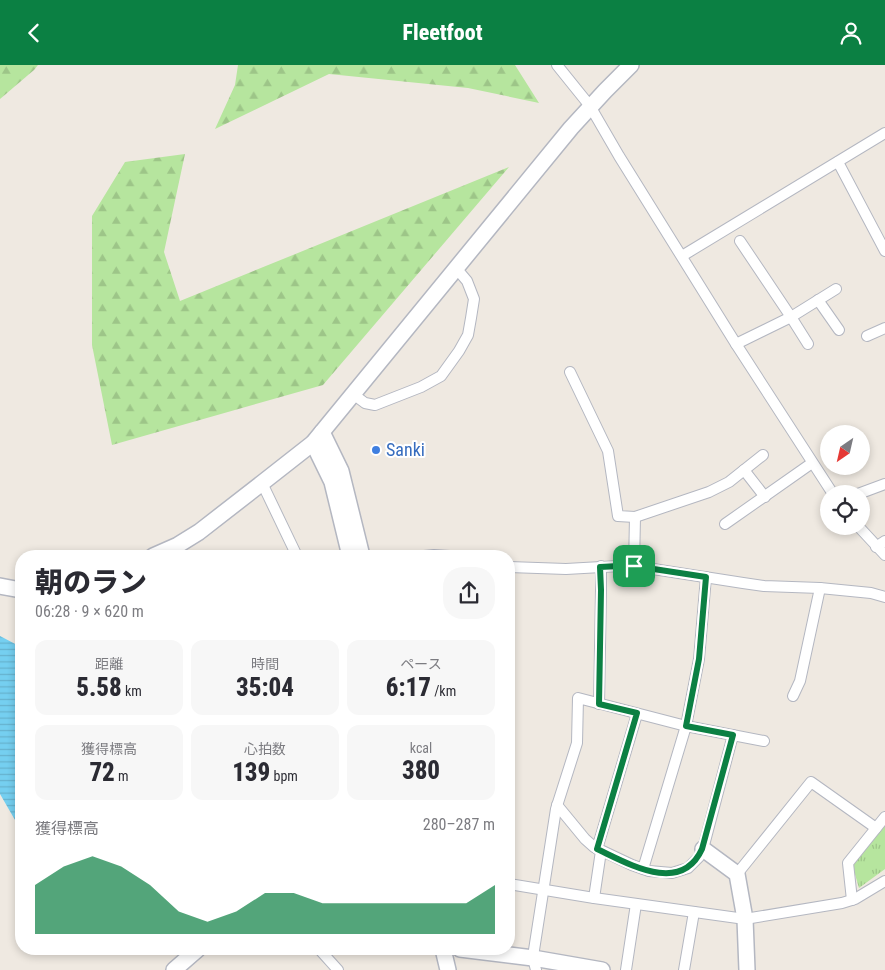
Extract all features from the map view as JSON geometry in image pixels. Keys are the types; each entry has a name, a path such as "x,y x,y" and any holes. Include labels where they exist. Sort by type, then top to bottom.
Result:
{"street":[{"path":"557,65 590,106 736,345 826,485"},
{"path":"167,550 199,532 317,437 590,106 631,65"},
{"path":"682,256 885,133"},
{"path":"838,162 885,251"},
{"path":"740,241 808,344"},
{"path":"353,394 366,403 375,405 422,387 441,376 468,335 474,299 467,281 456,268"},
{"path":"736,345 791,317 836,289"},
{"path":"818,300 839,330"},
{"path":"867,336 885,328"},
{"path":"570,372 608,451 618,516 635,517 710,492 729,482 763,455"},
{"path":"317,437 332,482 349,550"},
{"path":"317,437 341,471 361,550"},
{"path":"725,525 812,463"},
{"path":"744,470 765,497"},
{"path":"262,483 294,550"},
{"path":"870,490 885,484"},
{"path":"634,566 635,517"},
{"path":"870,535 881,544 885,555"},
{"path":"515,567 566,569 634,566 764,585 871,593 885,597"},
{"path":"599,704 600,567"},
{"path":"643,869 686,726 699,659 706,577"},
{"path":"0,585 15,589"},
{"path":"793,696 800,681 820,588"},
{"path":"535,964 543,890 557,805 577,743 578,698 686,726 764,741"},
{"path":"594,898 599,850 637,713"},
{"path":"557,805 585,839 599,850 649,871 672,873 688,868 699,857 702,849 733,735"},
{"path":"737,874 811,782 876,828"},
{"path":"852,900 848,863 885,817"},
{"path":"702,849 737,874 745,919 747,970"},
{"path":"515,885 745,919 842,903 852,900 885,881"},
{"path":"626,970 636,904"},
{"path":"684,970 694,912"},
{"path":"174,970 191,955"},
{"path":"324,955 338,970"},
{"path":"435,955 438,970"},
{"path":"444,955 448,970"},
{"path":"490,955 535,964 602,970"}],"green space":[{"path":"0,65 38,65 0,99"},
{"path":"238,65 515,65 539,103 468,88 329,74 215,129 235,85"},
{"path":"185,154 164,252 180,301 509,167 323,385 112,445 92,345 92,216 125,162"},
{"path":"885,824 885,869 859,888 852,864"}],"water":[{"path":"0,636 15,644 15,820 0,794"}],"place":[{"name":"Sanki","path":"376,450"}],"route":[{"path":"634,566 706,577 699,659 686,726 733,735 699,857 688,868 672,873 649,871 597,849 637,713 599,704 600,567 634,566"}]}
